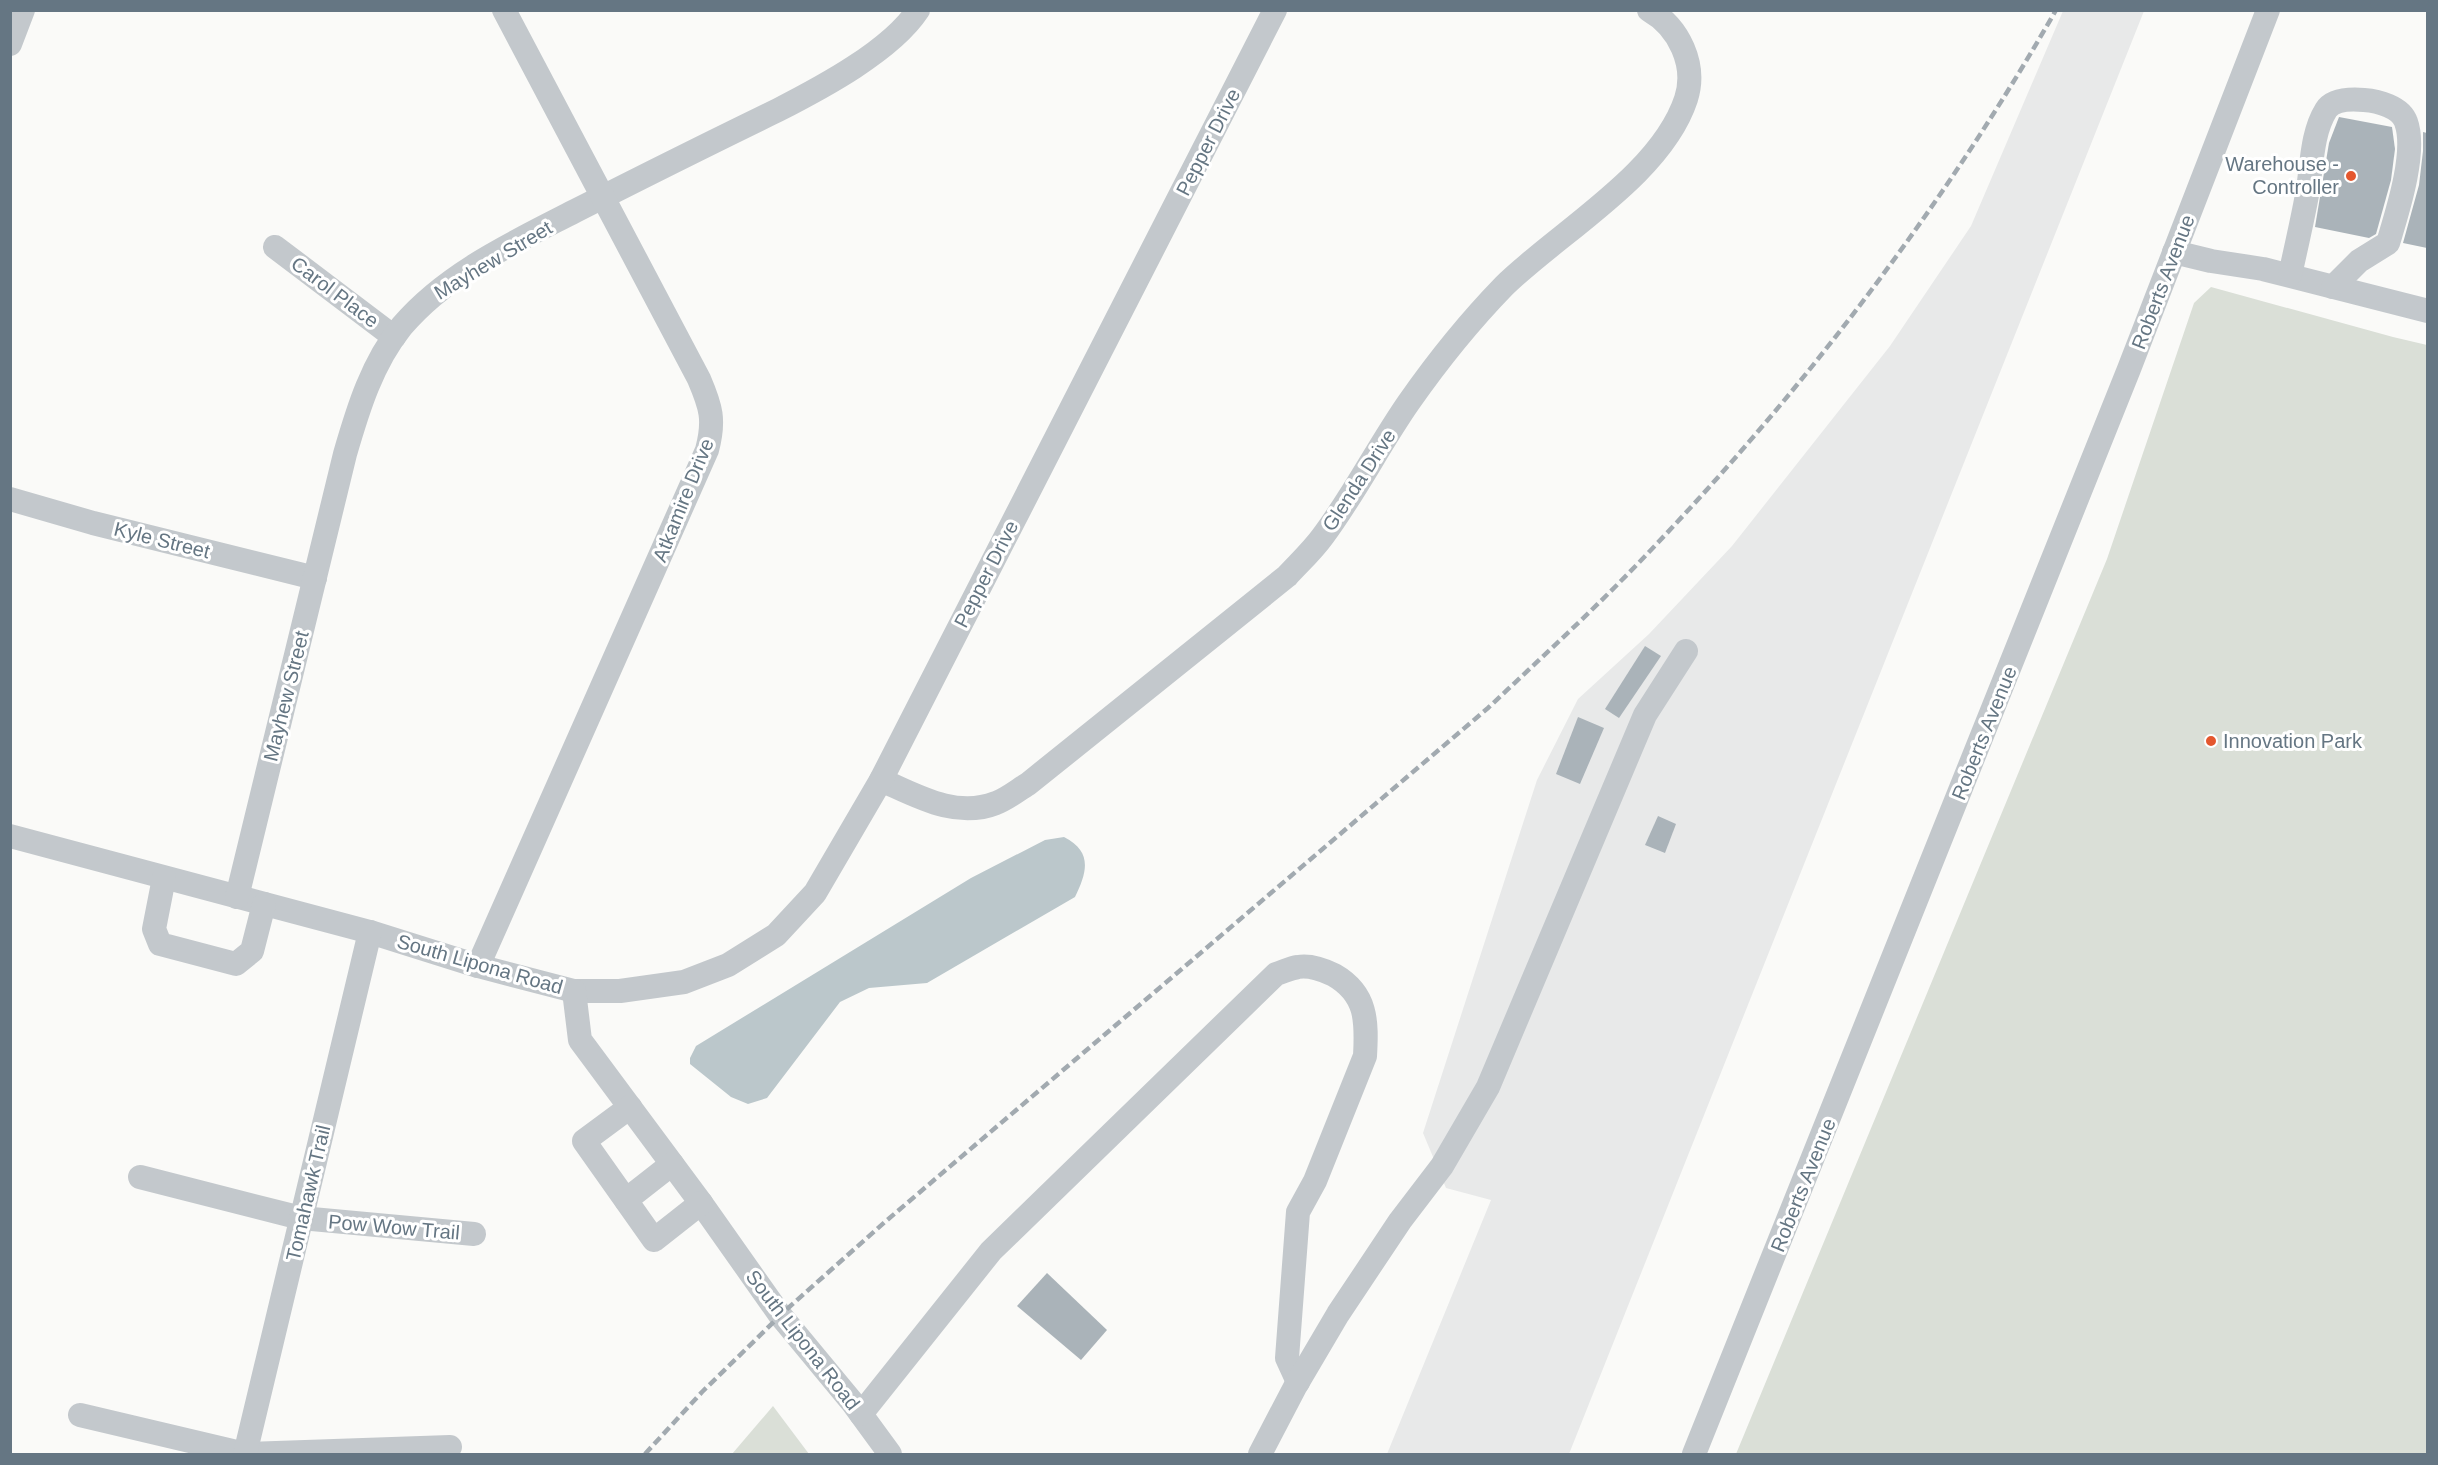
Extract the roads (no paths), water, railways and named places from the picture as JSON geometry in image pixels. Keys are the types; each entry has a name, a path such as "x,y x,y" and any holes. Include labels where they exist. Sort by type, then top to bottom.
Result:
{"street":[{"path":"10,44 23,10"},
{"name":"Atkamire Drive","path":"478,966 702,461 711,434 710,405 699,379 601,198 504,10"},
{"name":"Mayhew Street","path":"237,897 345,454 362,399 380,360 394,337 428,299 467,271 519,240 797,100 859,63 900,31 918,10"},
{"name":"Pepper Drive","path":"574,991 620,991 684,982 728,965 776,935 814,893 881,780 1275,10"},
{"name":"Glenda Drive","path":"881,780 948,807 972,810 997,803 1028,784 1287,576 1323,537 1409,402 1465,330 1504,286 1552,244 1604,204 1662,143 1673,128 1686,98 1689,80 1686,54 1676,34 1662,18 1649,10"},
{"name":"Roberts Avenue","path":"1694,1455 2174,252 2268,10"},
{"path":"2290,275 2308,194 2314,148 2321,120 2327,108 2341,101 2363,100 2381,103 2399,112 2406,122 2409,148 2399,206 2388,243 2359,261 2333,287"},
{"name":"Carol Place","path":"275,247 394,337"},
{"path":"2174,252 2290,275 2427,312"},
{"name":"Kyle Street","path":"10,499 93,523 315,578"},
{"path":"1260,1455 1298,1382 1338,1314 1400,1221 1442,1166 1488,1087 1645,715 1686,651"},
{"name":"South Lipona Road","path":"10,836 370,932 478,966 574,991 580,1040 701,1203 780,1315 861,1414 890,1455"},
{"path":"164,878 154,929 160,944 236,964 252,951 264,904"},
{"name":"Tomahawk Trail","path":"245,1454 370,932"},
{"path":"861,1414 992,1251 1276,974 1300,966 1325,970 1348,983 1359,997 1364,1015 1366,1038 1365,1056 1315,1181 1298,1212 1287,1358 1298,1382"},
{"path":"630,1107 584,1141 654,1240 701,1203"},
{"path":"626,1200 672,1164"},
{"name":"Pow Wow Trail","path":"141,1177 301,1218 474,1234"},
{"path":"80,1415 245,1454 450,1447"}],"railway":[{"path":"645,1454 702,1392 787,1309 886,1221 1488,708 1629,573 1762,427 1868,294 1967,155 2056,10"}],"place":[{"name":"Warehouse - Controller","path":"2351,176"},
{"name":"Innovation Park","path":"2211,741"}]}
